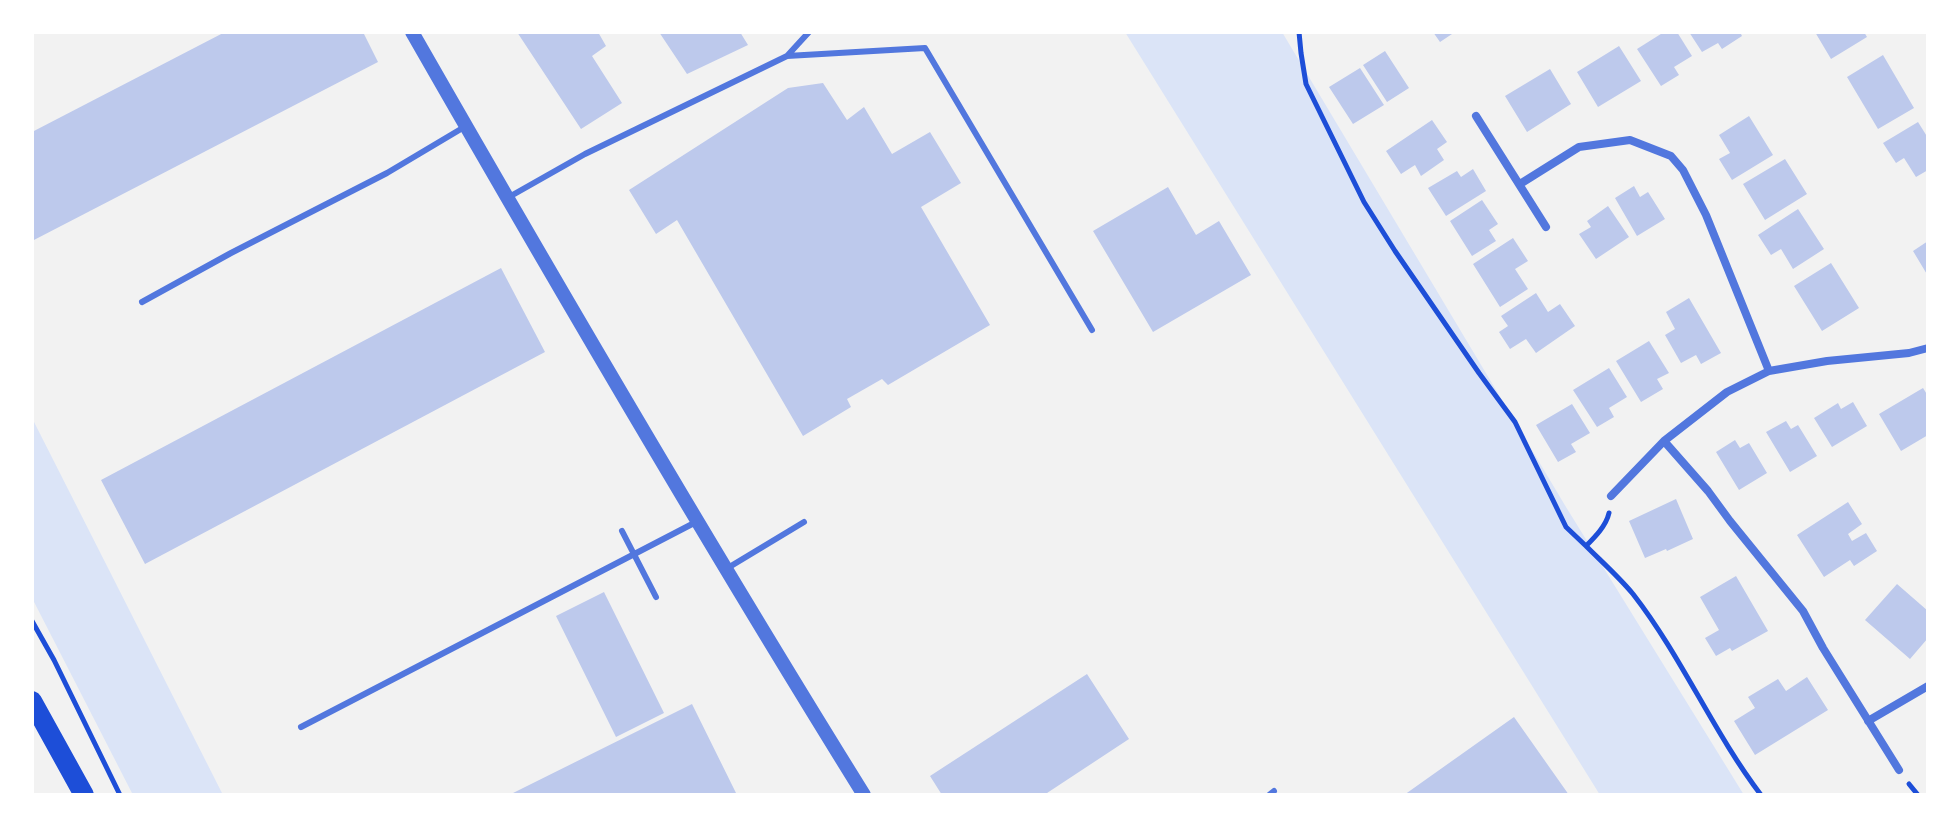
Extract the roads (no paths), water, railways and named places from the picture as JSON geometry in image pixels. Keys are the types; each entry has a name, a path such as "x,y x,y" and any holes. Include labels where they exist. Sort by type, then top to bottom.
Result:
{"main road":[{"path":"32,701 84,795"}],"street":[{"path":"412,32 726,569 864,795"},
{"path":"1476,116 1546,227"},
{"path":"1520,184 1579,147 1630,140 1671,156 1683,170 1706,215 1769,371"},
{"path":"1611,496 1664,441 1727,392 1769,371 1928,348"},
{"path":"1664,441 1708,491 1803,611 1899,770"},
{"path":"1868,721 1928,686"}],"lane":[{"path":"507,198 585,154 787,56 809,32"},
{"path":"787,56 925,48 1092,330"},
{"path":"142,302 387,173 466,126"},
{"path":"301,727 698,521"},
{"path":"726,569 804,522"},
{"path":"622,531 656,597"}]}
